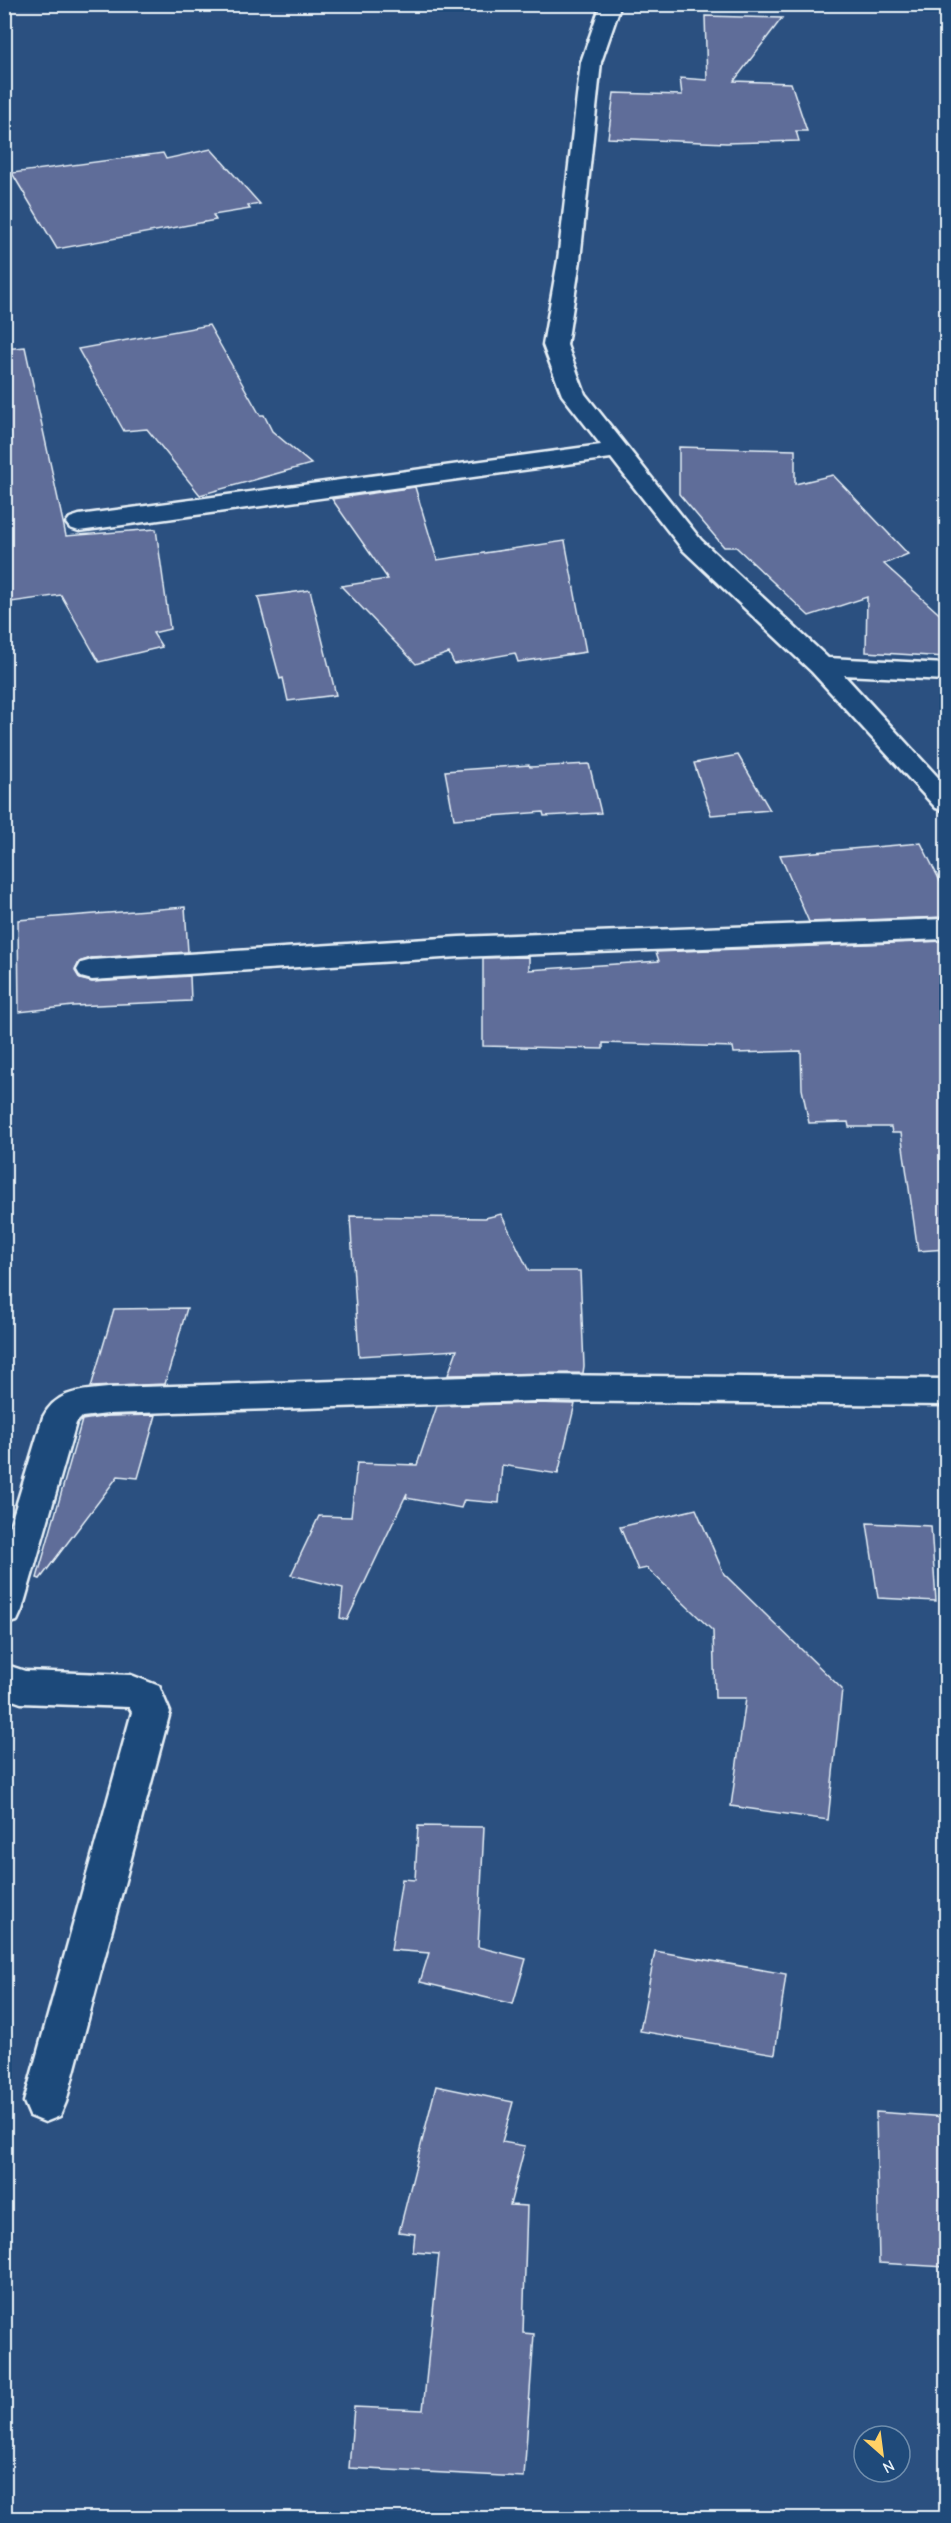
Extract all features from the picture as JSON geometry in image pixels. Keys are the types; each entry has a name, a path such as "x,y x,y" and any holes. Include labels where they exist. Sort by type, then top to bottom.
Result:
{"street":[{"path":"611,4 591,62 569,260 555,345 574,395 692,545 821,666 946,802"},
{"path":"79,523 618,450"},
{"path":"821,666 946,672"},
{"path":"92,970 459,947 946,929"},
{"path":"4,1610 60,1417 73,1406 108,1401 535,1388 946,1392"},
{"path":"4,1679 21,1687 131,1691 146,1697 151,1712 45,2102"}],"building":[{"path":"705,16 782,18 734,81 791,83 807,131 796,131 799,141 726,143 608,138 614,93 682,95 680,78 707,80"},
{"path":"211,149 260,204 248,206 250,209 213,215 216,220 57,249 12,173 163,153 166,159"},
{"path":"209,325 260,415 264,415 272,431 311,464 200,495 147,429 124,431 78,349"},
{"path":"25,347 66,536 156,529 170,629 153,633 162,647 99,662 61,595 4,603 4,349"},
{"path":"679,447 795,450 795,484 833,475 908,554 884,564 946,620 946,657 866,652 867,597 809,616 736,547 724,547 679,494"},
{"path":"415,487 437,560 565,541 586,652 518,662 515,653 454,664 449,653 416,664 341,586 388,579 332,499"},
{"path":"310,590 336,695 288,701 258,597"},
{"path":"738,755 770,810 711,815 694,763"},
{"path":"589,764 601,813 544,816 543,812 454,819 445,771 529,765 530,767"},
{"path":"921,843 946,893 946,917 809,922 780,855"},
{"path":"185,907 188,952 91,958 79,962 75,971 80,979 92,982 190,976 191,1001 73,1006 19,1012 18,920"},
{"path":"946,941 946,1249 918,1251 901,1133 892,1133 891,1127 849,1127 848,1122 809,1123 802,1089 801,1051 734,1053 733,1047 603,1043 603,1049 483,1046 483,958 529,957 529,970 659,961 656,952"},
{"path":"501,1214 529,1271 580,1271 583,1373 448,1375 457,1350 359,1356 350,1216 485,1218"},
{"path":"187,1308 165,1384 91,1387 114,1309"},
{"path":"575,1404 558,1474 502,1465 499,1503 464,1500 461,1508 406,1498 407,1493 347,1620 340,1618 343,1588 291,1575 319,1516 351,1517 357,1463 417,1465 437,1406"},
{"path":"156,1415 138,1478 118,1476 40,1579 37,1578 82,1420 108,1416"},
{"path":"696,1509 724,1574 842,1689 828,1820 731,1806 746,1698 715,1698 713,1631 647,1568 638,1570 620,1527"},
{"path":"867,1523 931,1526 936,1601 878,1598"},
{"path":"418,1826 484,1827 478,1947 526,1959 513,2004 420,1982 429,1953 391,1950 402,1879 415,1880"},
{"path":"655,1951 786,1974 775,2054 640,2031"},
{"path":"436,2086 513,2102 502,2142 525,2146 510,2205 527,2206 523,2333 534,2334 524,2477 349,2468 354,2407 423,2410 439,2254 413,2252 415,2234 399,2232"},
{"path":"876,2112 946,2117 946,2267 879,2263"}]}
